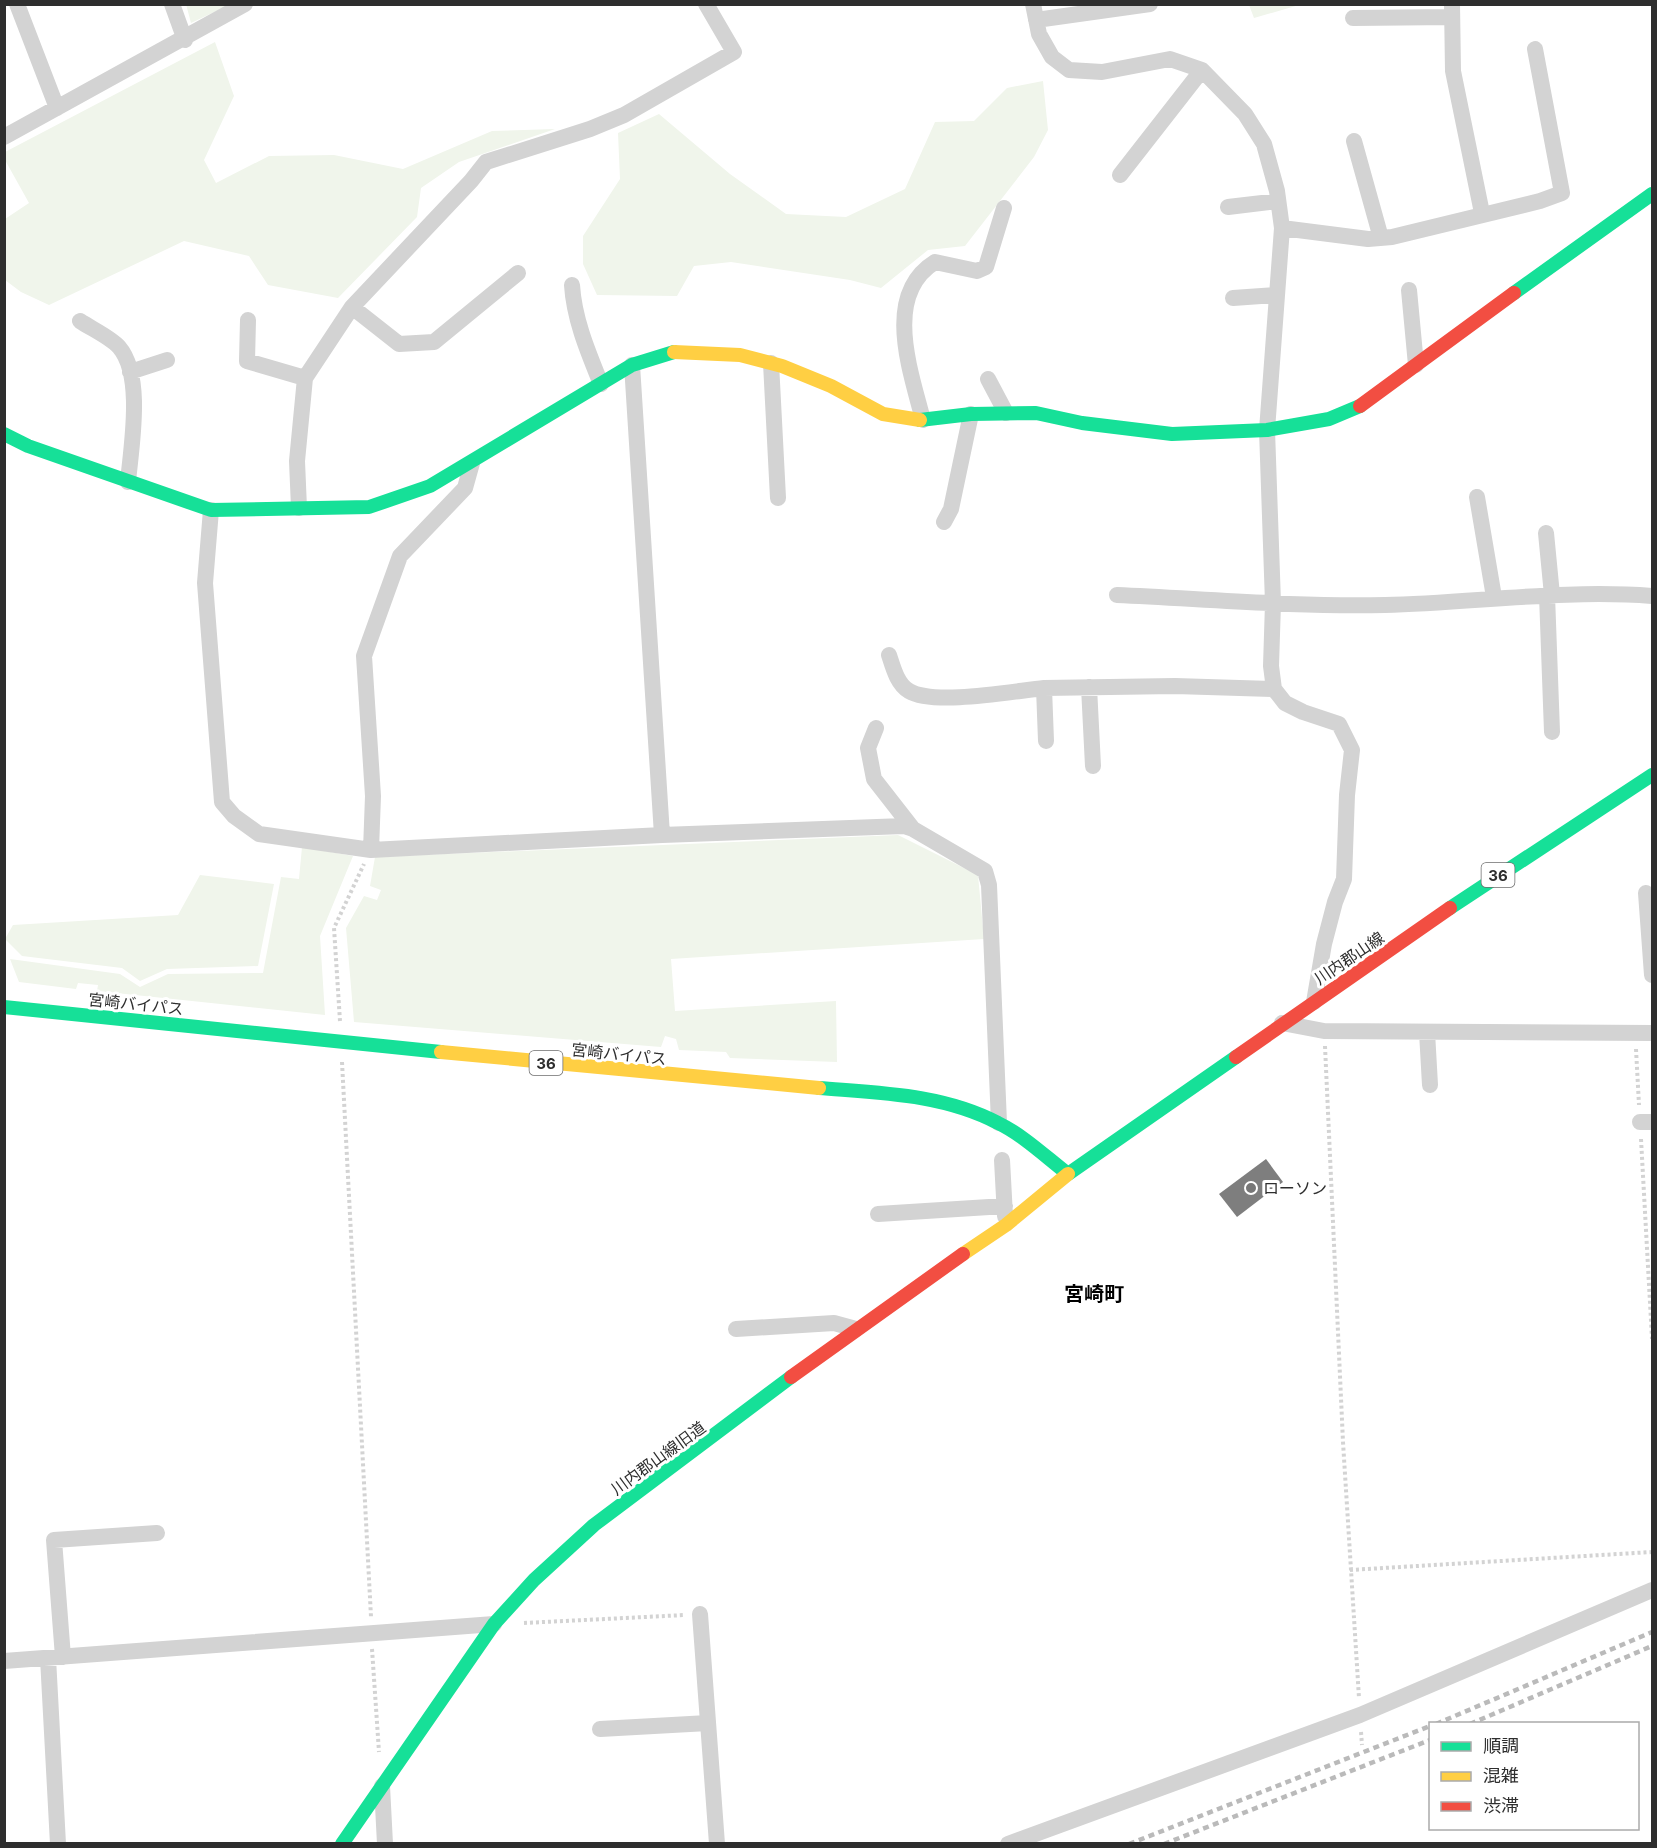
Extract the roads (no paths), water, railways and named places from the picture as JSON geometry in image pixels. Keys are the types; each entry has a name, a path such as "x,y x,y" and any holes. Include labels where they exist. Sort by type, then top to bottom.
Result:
{"street":[{"path":"17,4 57,108"},
{"path":"172,4 184,40"},
{"path":"4,137 184,40 245,4"},
{"path":"298,508 297,461 305,378 352,306 471,181 486,162 590,129 624,115 734,52 706,4"},
{"path":"1150,4 1035,12 1039,34 1052,57 1069,70 1102,72 1170,59 1202,70 1245,114 1264,144 1282,228 1267,430 1273,603 1270,666 1274,689 1286,703 1302,712 1339,724 1352,750 1347,795 1344,879 1335,902 1324,944 1314,1002"},
{"path":"1363,14 1452,11 1454,71 1482,213"},
{"path":"1282,228 1368,239 1381,238 1540,201 1562,193 1535,49"},
{"path":"1120,175 1202,70"},
{"path":"1354,141 1381,238"},
{"path":"4,434 28,446 211,510 369,507 430,486 632,365 672,352 740,355 771,363 831,386 883,414 923,420 971,414 1036,413 1082,423 1172,434 1267,430 1329,419 1366,403 1653,194"},
{"path":"1228,207 1278,201"},
{"path":"923,420 908,360 904,303 923,269 935,262 977,271 986,267 1004,208"},
{"path":"352,306 399,344 434,342 518,273"},
{"path":"572,285 573,302 601,384"},
{"path":"1409,290 1416,365"},
{"path":"1233,298 1276,295"},
{"path":"248,320 247,361 305,378"},
{"path":"80,321 119,346 130,372 133,385 133,414 128,482"},
{"path":"130,372 167,360"},
{"path":"771,363 778,498"},
{"path":"632,365 662,835"},
{"path":"988,379 1006,413"},
{"path":"944,522 951,509 971,414"},
{"path":"371,850 373,796 364,656 400,556 465,488 471,463"},
{"path":"1477,497 1494,597"},
{"path":"211,510 205,583 222,802 234,816 259,834 371,850 662,835 904,826 913,829 985,871 989,885 999,1123"},
{"path":"1546,533 1552,732"},
{"path":"1117,595 1273,603 1385,605 1549,595 1611,593 1653,596"},
{"path":"889,655 897,676 909,691 931,696 955,698 1044,688 1089,687 1175,686 1274,689"},
{"path":"1089,687 1093,766"},
{"path":"1044,688 1046,741"},
{"path":"876,728 868,748 874,779 913,829"},
{"name":"川内郡山線","path":"1068,1174 1489,881 1653,775"},
{"path":"1646,893 1653,975"},
{"name":"宮崎バイパス","path":"4,1007 341,1043 719,1080 903,1095 957,1106 999,1123 1068,1174"},
{"path":"1282,1023 1324,1030 1653,1033"},
{"path":"1427,1032 1430,1085"},
{"path":"1002,1160 1006,1226"},
{"name":"川内郡山線旧道","path":"342,1844 494,1624 549,1565 594,1525 856,1329 1006,1226 1068,1174"},
{"path":"878,1214 1005,1206"},
{"path":"736,1329 834,1323 856,1329"},
{"path":"58,1844 54,1540 157,1533"},
{"path":"1008,1844 1041,1837 1360,1715 1653,1590"},
{"path":"700,1614 717,1844"},
{"path":"4,1661 494,1624"},
{"path":"600,1729 708,1723"},
{"path":"382,1786 385,1844"}],"railway":[{"path":"1441,1722 1652,1632"},
{"path":"1475,1722 1652,1646"},
{"path":"1129,1844 1429,1726"},
{"path":"1164,1844 1429,1740"}],"place":[{"name":"ローソン","path":"1251,1188"}],"district":[{"name":"宮崎町","path":"1094,1294"}]}
